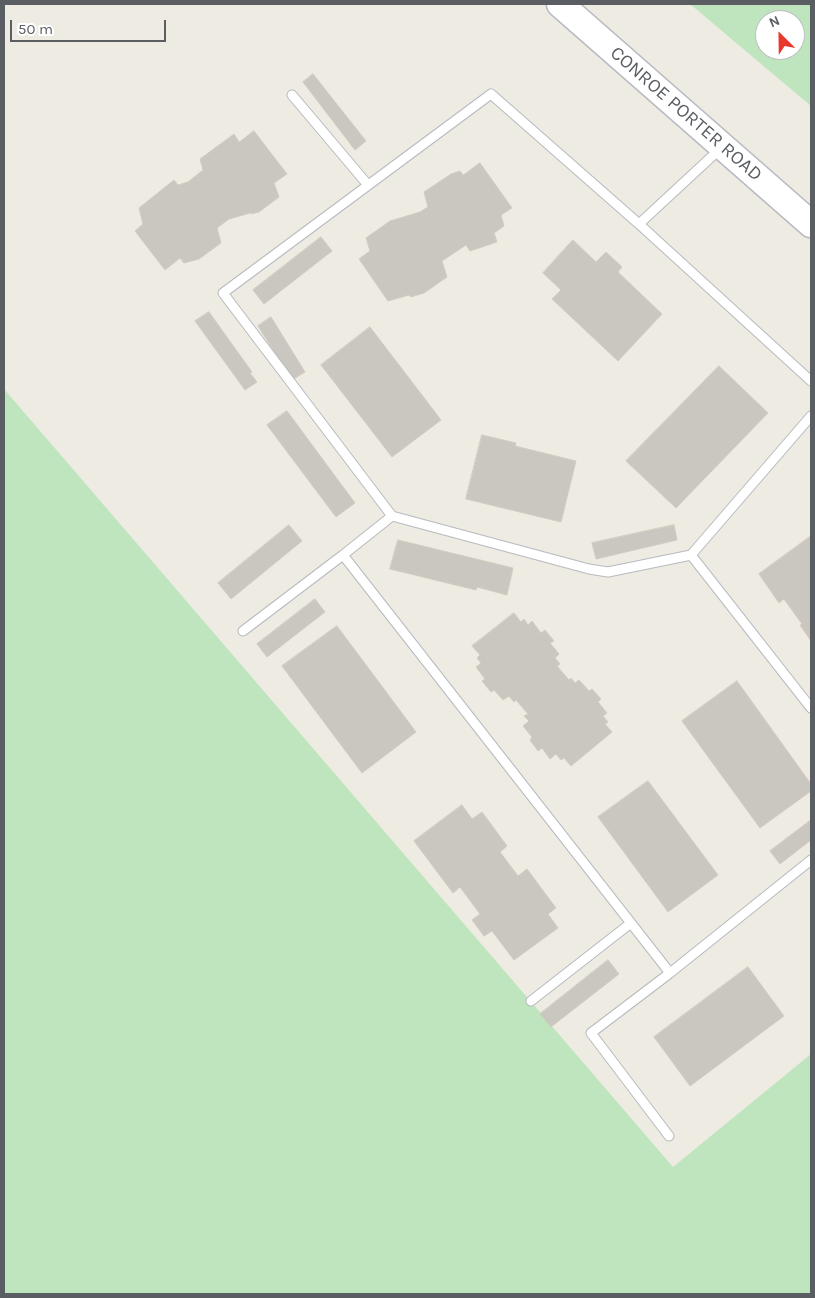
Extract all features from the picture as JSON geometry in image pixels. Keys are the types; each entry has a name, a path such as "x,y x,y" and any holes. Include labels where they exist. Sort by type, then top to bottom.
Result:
{"main road":[{"name":"CONROE PORTER ROAD","path":"560,4 811,224"}],"lane":[{"path":"811,381 639,224 491,94 223,293 392,516 589,569 608,572 691,555 811,416"},
{"path":"292,95 368,185"},
{"path":"639,224 723,146"},
{"path":"243,632 392,516"},
{"path":"343,555 670,973"},
{"path":"691,555 811,708"},
{"path":"668,1136 592,1034 811,860"},
{"path":"531,1001 631,922"}],"green space":[{"path":"690,4 811,4 811,106 756,60 805,60 805,10 755,10 755,59"},
{"path":"4,389 673,1167 811,1054 811,1294 4,1294"}],"building":[{"path":"313,74 366,141 355,150 303,82"},
{"path":"254,131 287,174 274,183 279,197 259,212 229,219 217,228 221,243 199,259 184,263 180,258 165,270 135,231 143,224 139,208 174,180 178,185 188,182 203,170 200,159 234,134 239,142"},
{"path":"480,163 512,208 501,215 504,226 494,233 497,242 470,251 466,245 442,261 447,277 424,293 388,301 359,259 370,251 366,238 390,221 420,212 428,207 424,192 451,174 460,171 463,175"},
{"path":"321,237 332,251 264,304 253,290"},
{"path":"573,240 596,262 606,252 622,267 618,272 662,314 618,361 552,299 561,290 543,273"},
{"path":"209,312 252,372 250,373 257,382 245,390 195,321"},
{"path":"271,317 305,372 292,380 258,326"},
{"path":"370,327 441,420 392,457 321,365"},
{"path":"719,366 768,413 676,508 626,461"},
{"path":"287,411 355,503 336,517 267,425"},
{"path":"482,435 516,443 515,446 576,461 561,522 466,499"},
{"path":"289,525 302,541 231,599 218,583"},
{"path":"674,525 677,540 596,559 592,543"},
{"path":"811,536 811,641 800,625 802,624 784,599 779,603 759,574"},
{"path":"398,540 513,568 507,595 477,587 476,590 390,569"},
{"path":"315,599 325,612 267,657 257,644"},
{"path":"514,613 521,622 524,619 528,625 532,621 541,633 545,630 554,641 550,643 559,654 555,658 560,664 557,666 569,680 571,678 575,683 579,680 589,691 592,689 601,699 598,702 607,713 603,716 608,722 605,724 612,732 571,766 564,758 561,760 556,754 550,759 542,748 538,751 530,740 532,737 523,726 529,721 524,716 528,714 516,700 514,702 509,696 503,700 494,690 491,692 482,681 485,679 476,667 481,663 477,658 480,655 472,646"},
{"path":"337,626 416,732 362,773 282,666"},
{"path":"737,681 811,784 811,791 760,828 682,721"},
{"path":"648,781 718,875 668,912 598,817"},
{"path":"462,805 472,819 482,812 507,846 500,852 518,876 527,869 556,908 548,914 558,928 514,960 492,931 484,936 472,920 480,914 460,887 453,893 414,841"},
{"path":"811,820 811,840 780,864 770,851"},
{"path":"608,960 619,974 551,1027 540,1014"},
{"path":"748,967 784,1016 690,1086 654,1037"}]}
